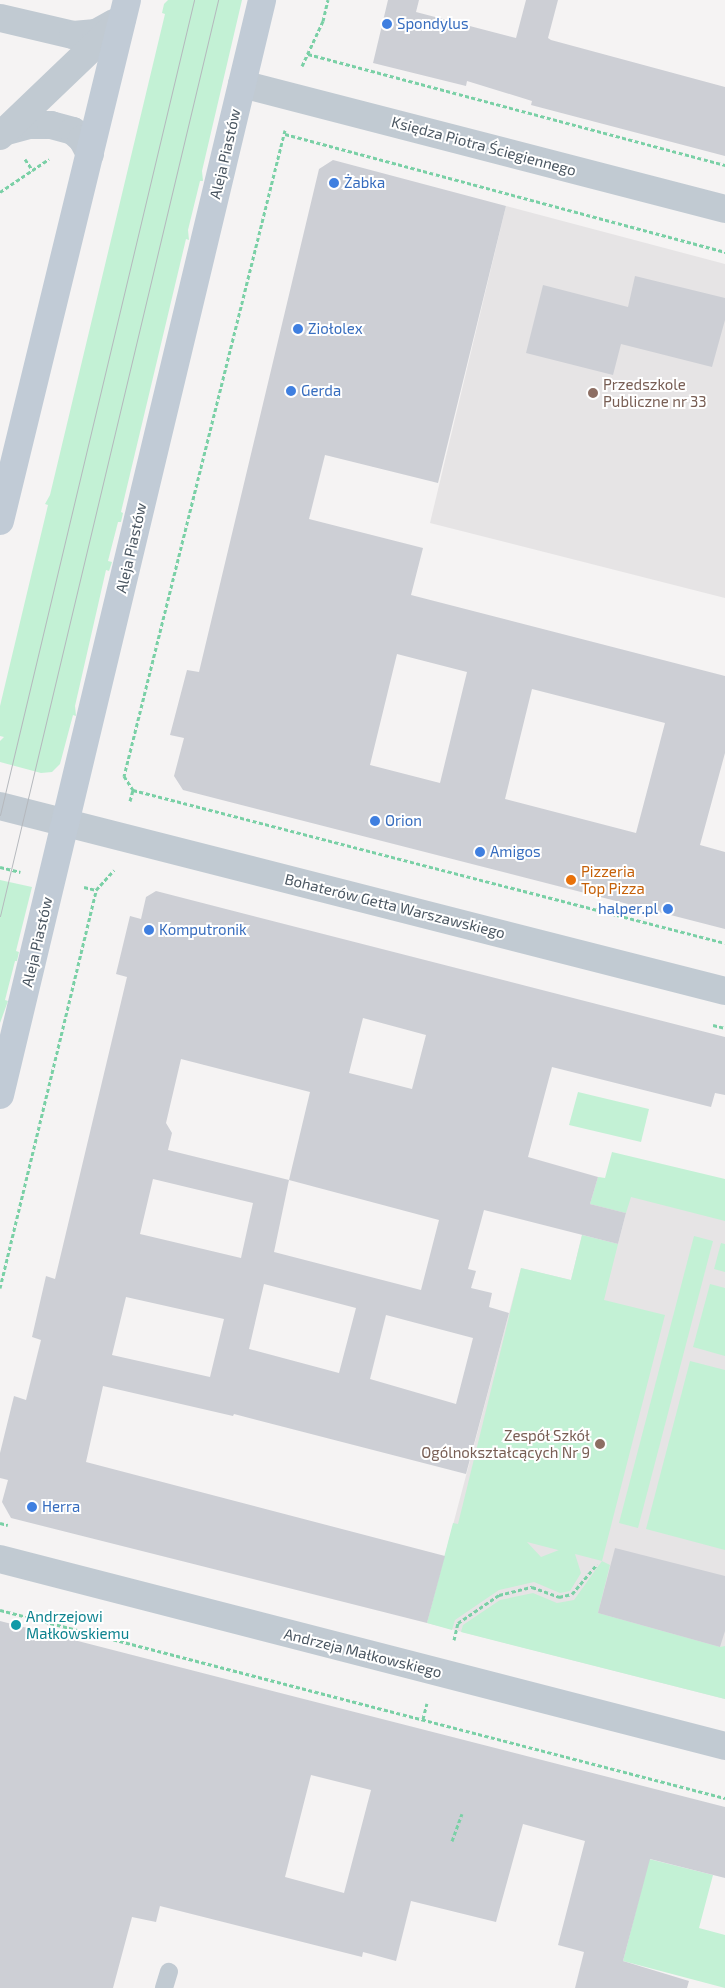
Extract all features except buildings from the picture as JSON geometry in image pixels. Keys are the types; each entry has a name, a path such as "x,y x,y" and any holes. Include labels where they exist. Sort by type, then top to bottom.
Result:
{"street":[{"name":"Aleja Piastów","path":"0,1095 262,0"},
{"path":"0,18 73,35 96,33 125,9"},
{"path":"3,134 125,9"},
{"path":"0,521 125,9"},
{"name":"Księdza Piotra Ściegiennego","path":"242,84 725,209"},
{"path":"3,134 29,125 51,125 73,131 82,139 90,154"},
{"path":"0,806 65,822"},
{"name":"Bohaterów Getta Warszawskiego","path":"65,822 725,991"},
{"name":"Andrzeja Małkowskiego","path":"0,1559 725,1746"}],"path":[{"path":"308,54 725,164"},
{"path":"285,134 725,252"},
{"path":"281,153 124,776 133,790 725,943"},
{"path":"130,801 133,790"},
{"path":"0,1288 96,890 114,871 115,864"},
{"path":"454,1640 458,1623 499,1595 532,1587 558,1597 572,1594 597,1564"},
{"path":"0,1610 725,1798"},
{"path":"452,1841 462,1814"}],"shaded area":[{"name":"Przedszkole Publiczne nr 33","path":"506,206 725,264 725,598 430,523"},
{"name":"Zespół Szkół Ogólnokształcących Nr 9","path":"598,1177 725,1208 725,1699 427,1623 521,1268 571,1280 582,1235 618,1244 626,1213 590,1204"}],"green space":[{"path":"168,0 242,0 202,171 203,181 200,181 188,230 189,240 186,239 121,512 123,513 121,522 118,522 108,561 112,562 109,571 106,570 75,706 76,716 73,715 60,764 52,772 41,773 0,762 0,741 4,737 0,736 0,706 48,505 45,504 50,495 165,14 162,13 164,4"},
{"path":"0,880 32,887 16,951 19,952 17,961 15,961 5,1000 8,1001 0,1023"},
{"path":"578,1092 649,1109 641,1142 569,1125"},
{"path":"612,1152 725,1179 725,1221 631,1197 626,1213 590,1204 598,1177 605,1178"},
{"path":"582,1235 618,1244 604,1300 665,1315 602,1561 575,1554 581,1573 570,1591 560,1593 534,1582 499,1590 455,1620 452,1630 427,1623 453,1523 458,1524 521,1268 571,1280","holes":["527,1542 559,1550 541,1557"]},
{"path":"694,1236 713,1241 638,1528 619,1523"},
{"path":"721,1243 725,1244 725,1272 714,1269"},
{"path":"710,1284 725,1288 725,1356 693,1347"},
{"path":"690,1361 725,1370 725,1550 646,1529"},
{"path":"602,1561 610,1565 598,1613 720,1647 725,1646 725,1699 461,1632 463,1625 500,1600 533,1593 557,1603 574,1600"},
{"path":"637,1856 713,1875 699,1928 725,1935 725,1988 623,1961 644,1879"}],"tram line":[{"path":"0,815 194,0"},
{"path":"0,916 218,0"}],"place":[{"name":"Spondylus","path":"387,24"},
{"name":"Żabka","path":"334,183"},
{"name":"Ziołolex","path":"298,329"},
{"name":"Gerda","path":"291,391"},
{"name":"Przedszkole Publiczne nr 33","path":"593,393"},
{"name":"Orion","path":"375,821"},
{"name":"Amigos","path":"480,852"},
{"name":"Pizzeria Top Pizza","path":"571,880"},
{"name":"halper.pl","path":"668,909"},
{"name":"Komputronik","path":"149,930"},
{"name":"Zespół Szkół Ogólnokształcących Nr 9","path":"600,1444"},
{"name":"Herra","path":"32,1507"},
{"name":"Andrzejowi Małkowskiemu","path":"16,1625"}]}
